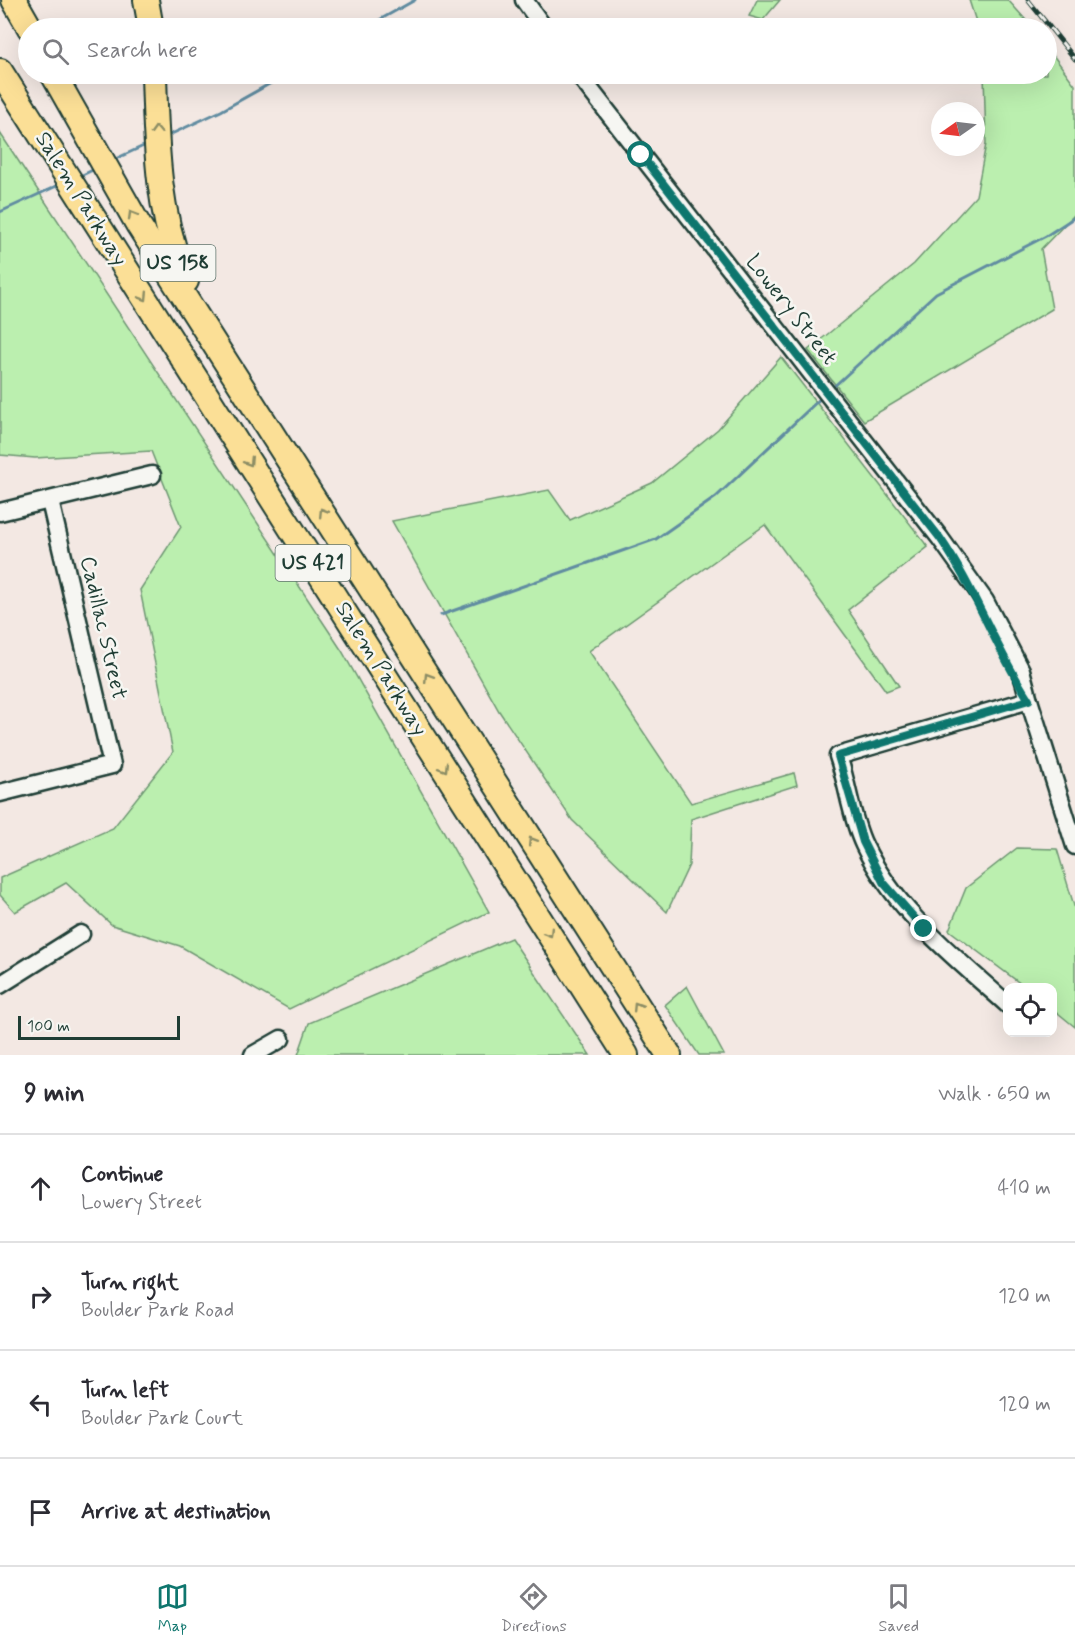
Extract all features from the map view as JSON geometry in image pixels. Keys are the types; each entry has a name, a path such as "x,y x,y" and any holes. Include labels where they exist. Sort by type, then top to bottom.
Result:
{"highway":[{"path":"14,0 24,18"},
{"path":"146,0 149,18"},
{"name":"Salem Parkway","path":"0,71 626,1055"},
{"name":"Salem Parkway","path":"59,84 139,226 669,1055"},
{"name":"US 158","path":"154,84 158,165 168,230 178,264 210,335"}],"street":[{"path":"524,0 537,18"},
{"name":"Lowery Street","path":"586,84 940,538 965,576 1011,674 1029,700 1075,846"},
{"path":"0,512 152,475"},
{"name":"Cadillac Street","path":"0,793 112,765 50,501"},
{"path":"1003,1000 924,929 883,882 863,842 838,756 1029,700"},
{"path":"0,984 81,934"},
{"path":"252,1055 281,1039"}],"green space":[{"path":"757,0 780,0 765,18 749,16"},
{"path":"969,0 1008,0 1024,18 975,18"},
{"path":"1057,61 1075,85 1075,214 1041,249 1052,309 864,421 808,350 914,264 976,196 985,149 984,84 1057,84"},
{"path":"0,133 342,651 489,912 289,1009 180,946 112,925 66,883 15,912 0,895 0,878 113,828 173,752 140,590 181,527 151,451 35,458 0,455"},
{"path":"781,357 928,547 848,610 899,686 886,691 765,525 589,651 691,803 794,773 797,785 691,819 689,865 667,912 572,820 499,711 392,521 549,490 570,520 652,483 718,429"},
{"path":"1017,848 1057,849 1075,909 1075,1027 1057,1012 1057,983 1020,983 949,930 966,888"},
{"path":"511,938 590,1055 298,1055 309,1023"},
{"path":"687,986 724,1055 699,1055 665,1005"}],"waterway":[{"path":"383,18 415,0"},
{"path":"165,137 221,111 269,84"},
{"path":"113,160 148,144"},
{"path":"78,177 97,168"},
{"path":"0,212 61,184"},
{"path":"830,390 936,293 1046,236 1075,217"},
{"path":"441,615 656,539 716,497 823,396"}],"railway":[{"path":"1028,0 1042,18"},
{"path":"1057,36 1075,59"}],"route":[{"path":"641,155 940,538 965,576 1011,674 1029,700 838,756 863,842 883,882 924,929"}]}
